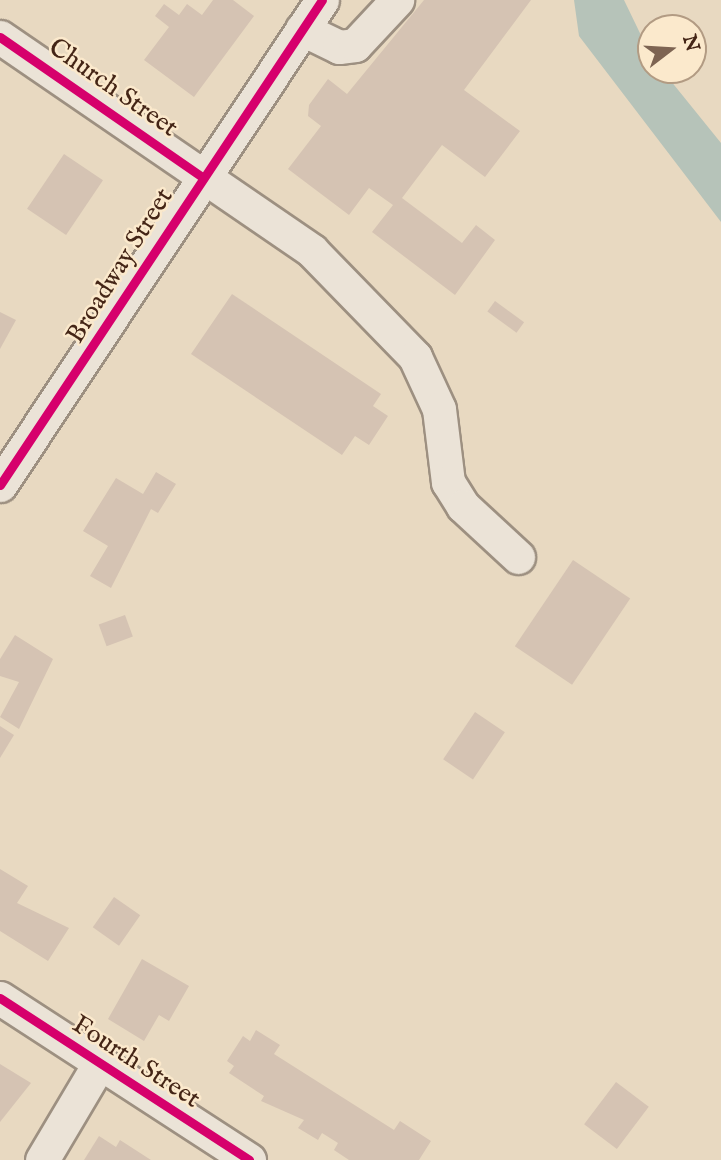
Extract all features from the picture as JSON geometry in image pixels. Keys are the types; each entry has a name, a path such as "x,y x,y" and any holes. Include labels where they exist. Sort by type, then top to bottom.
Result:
{"street":[{"name":"Broadway Street","path":"0,485 201,176 322,0"},
{"path":"302,29 339,47 355,45 397,0"},
{"name":"Church Street","path":"0,37 312,251 415,356 439,409 448,482 463,506 518,557"},
{"name":"Fourth Street","path":"0,998 249,1160"},
{"path":"42,1160 99,1064"}],"shaded area":[{"path":"574,0 624,0 637,27 637,84 673,84 721,143 721,222 579,36"}],"building":[{"path":"213,0 233,0 254,16 194,97 144,60 169,27 155,16 164,4 179,15 187,4 202,15"},
{"path":"424,0 531,0 464,90 520,131 485,177 442,145 402,198 462,243 476,225 495,240 455,295 372,232 393,205 369,188 349,215 288,169 321,126 308,116 309,105 328,79 347,94"},
{"path":"64,154 103,180 66,235 27,209"},
{"path":"232,294 381,394 373,406 388,416 369,445 355,436 342,455 191,354"},
{"path":"495,301 524,322 516,333 487,312"},
{"path":"0,312 16,320 0,349"},
{"path":"156,472 176,484 158,513 151,509 111,588 90,576 108,546 83,531 116,478 143,494"},
{"path":"573,560 630,599 572,685 515,646"},
{"path":"125,615 133,637 107,646 99,625"},
{"path":"15,635 53,659 19,729 0,717 19,682 0,676 0,659"},
{"path":"475,712 505,732 473,779 443,759"},
{"path":"0,726 14,735 0,758"},
{"path":"0,869 28,886 17,903 69,928 48,961 0,931"},
{"path":"114,897 140,915 119,946 93,927"},
{"path":"142,959 189,986 169,1021 159,1015 144,1041 108,1019"},
{"path":"256,1030 280,1045 274,1054 394,1130 400,1121 431,1141 419,1160 349,1160 334,1150 338,1143 322,1133 318,1140 298,1128 304,1120 261,1101 264,1096 229,1073 234,1066 227,1061 243,1036 250,1041"},
{"path":"0,1064 31,1083 0,1122"},
{"path":"616,1082 649,1107 617,1149 584,1124"},
{"path":"99,1136 116,1147 120,1140 151,1160 84,1160"}],"cycle path":[{"path":"0,485 322,0"},
{"path":"0,37 201,176"},
{"path":"0,998 249,1160"}]}
